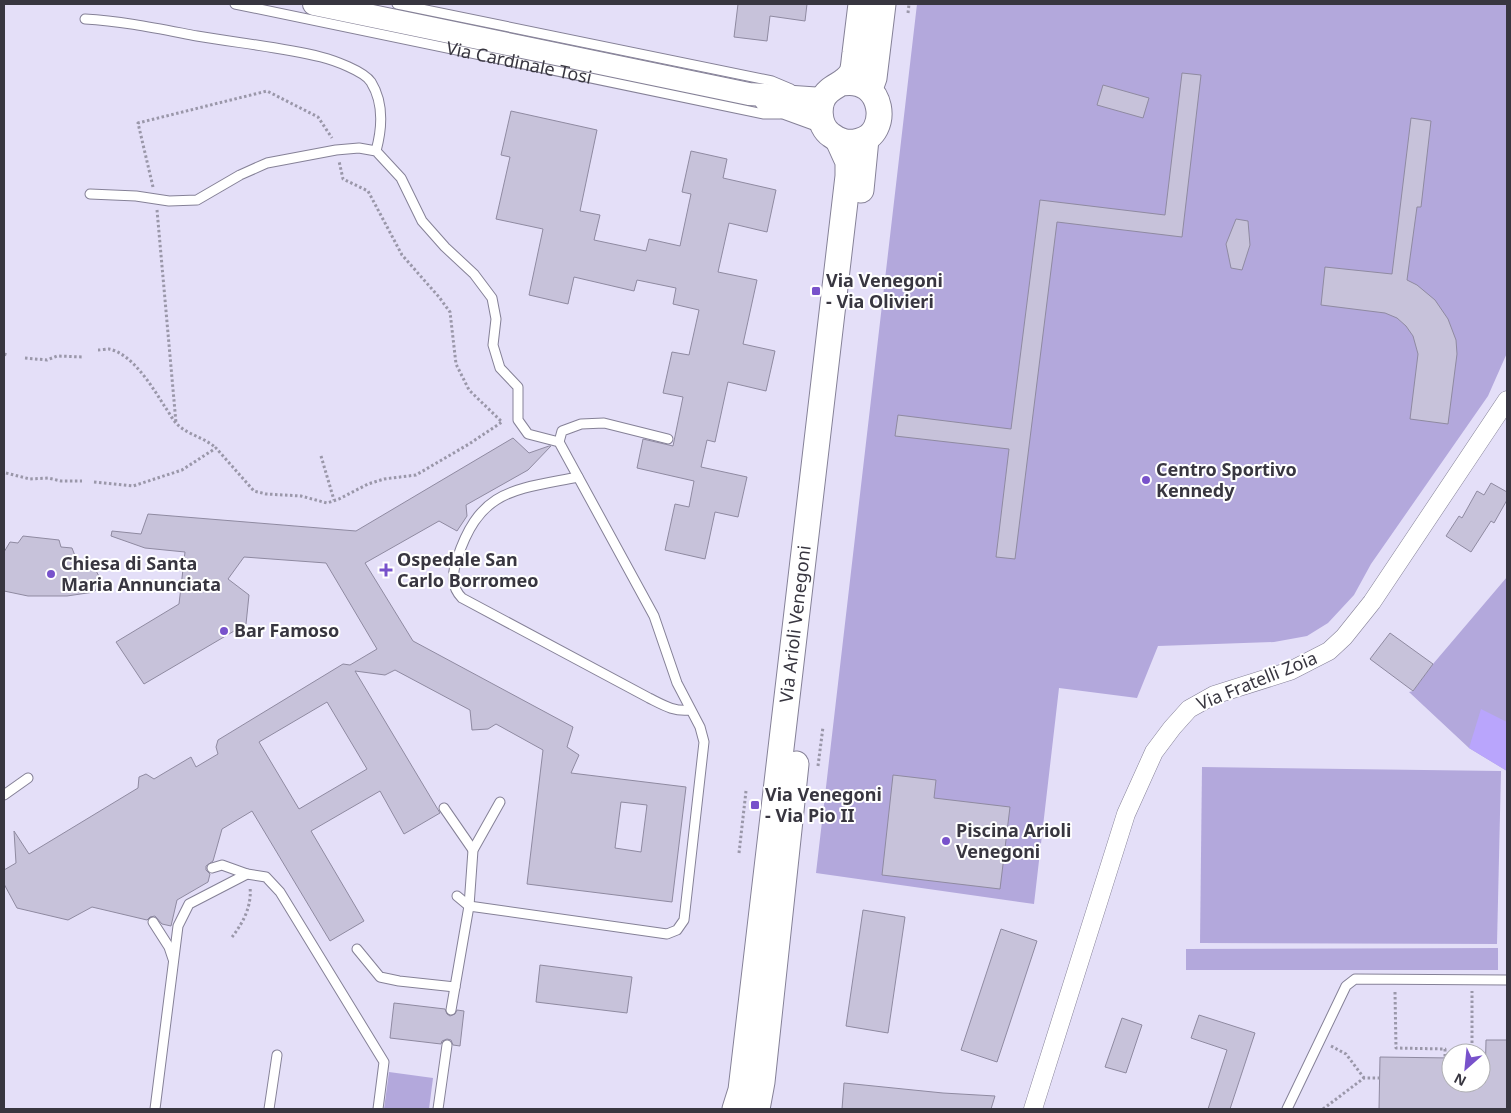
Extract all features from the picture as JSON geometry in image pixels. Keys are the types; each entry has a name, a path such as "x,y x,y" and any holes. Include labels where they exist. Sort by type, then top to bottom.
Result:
{"main road":[{"path":"843,83 853,71 861,4"},
{"path":"870,89 874,78 883,4"},
{"path":"849,82 870,89 878,101 880,110 876,129 866,139 848,143 838,140 827,133 813,108 828,91 843,83 849,82"},
{"name":"Via Arioli Venegoni","path":"757,1109 762,1082 865,162 866,139"},
{"name":"Via Arioli Venegoni","path":"735,1109 741,1090 848,176 848,162 838,140"}],"street":[{"name":"Via Cardinale Tosi","path":"314,4 482,29 722,79 748,94 813,108"},
{"name":"Via Fratelli Zoia","path":"1033,1109 1126,814 1154,752 1172,728 1189,710 1214,695 1290,672 1329,651 1344,637 1372,602 1507,400"}],"lane":[{"name":"Via Cardinale Tosi","path":"235,4 764,114 813,108"},
{"name":"Via Cardinale Tosi","path":"398,4 482,29"},
{"path":"85,19 132,23 195,36 288,50 322,57 350,67 370,80 380,106 381,132 376,151"},
{"name":"Via Cardinale Tosi","path":"722,79 772,80 813,108"},
{"path":"90,194 136,196 169,201 197,200 240,175 267,163 336,150 359,148 376,151 388,162 400,178 422,221 445,247 474,274 492,298 496,319 493,345 500,368 518,387 518,420 528,434 559,442"},
{"path":"457,896 469,906 667,934 677,930 684,920 704,742 700,727 677,683 654,616 559,442 562,431 581,424 604,423 668,438"},
{"path":"578,477 524,488 498,497 479,513 462,542 454,568 453,584 456,592 462,598 670,709 690,710"},
{"path":"4,796 28,778"},
{"path":"452,1010 454,987 469,906 473,850 500,802"},
{"path":"444,808 473,850"},
{"path":"212,868 222,865 247,874 266,877 280,892 384,1062 378,1109"},
{"path":"156,1109 178,926 189,904 247,874"},
{"path":"153,922 169,947 174,960"},
{"path":"357,949 380,977 399,982 454,987"},
{"path":"1287,1109 1346,986 1355,979 1507,980"},
{"path":"438,1109 447,1045"},
{"path":"270,1109 277,1055"}],"path":[{"path":"908,13 909,4"},
{"path":"98,350 109,349 122,354 132,361 176,423 193,435 209,441 254,491 266,494 301,496 327,503 368,484 384,479 416,475 502,422 470,390 456,364 450,312 402,256 368,191 344,179 336,150 336,143 318,117 266,91 138,123 156,199 176,423"},
{"path":"25,358 47,360 57,356 84,358"},
{"path":"94,482 133,486 182,470 216,448"},
{"path":"321,456 334,500"},
{"path":"6,473 30,479 48,478 61,481 82,481"},
{"path":"818,770 823,727"},
{"path":"739,853 746,791"},
{"path":"232,937 241,925 249,904 250,892 247,874"},
{"path":"1395,979 1396,1048 1441,1048"},
{"path":"1472,980 1472,1043"},
{"path":"1319,1042 1334,1047 1346,1054 1364,1078"},
{"path":"1322,1109 1364,1078 1380,1078"}],"shaded area":[{"name":"Centro Sportivo Kennedy","path":"917,4 1507,4 1507,353 1488,396 1371,564 1354,595 1328,623 1307,636 1274,642 1158,646 1137,698 1059,688 1034,904 816,873"},
{"path":"1507,577 1507,771 1469,748 1409,692 1413,691 1433,664"},
{"path":"1481,709 1507,722 1507,771 1469,748"},
{"path":"1202,767 1501,771 1497,944 1200,943"},
{"path":"1498,948 1498,970 1186,970 1186,949"},
{"path":"389,1072 433,1078 429,1109 384,1109"}],"building":[{"path":"738,4 807,4 805,21 770,16 767,41 734,37"},
{"path":"1182,73 1201,75 1182,237 1057,222 1015,559 996,557 1009,449 895,436 898,415 1011,429 1040,200 1165,215"},
{"path":"1103,85 1149,98 1143,118 1097,105"},
{"path":"511,111 597,130 580,211 600,215 594,240 646,251 649,239 680,246 691,194 682,192 691,151 727,159 723,178 776,190 767,232 729,223 718,272 757,280 743,344 775,351 766,391 728,382 715,442 707,440 701,467 747,477 738,517 715,512 705,559 665,550 675,504 689,507 694,481 637,468 643,439 673,446 683,397 663,393 672,352 689,355 699,310 673,304 676,288 637,280 634,291 574,277 568,304 529,295 543,229 496,219 510,157 501,155"},
{"path":"1411,118 1431,121 1421,207 1417,207 1407,280 1417,285 1435,300 1448,319 1456,340 1457,354 1448,424 1410,419 1418,354 1413,336 1406,326 1397,318 1385,313 1321,305 1325,267 1392,274"},
{"path":"1236,219 1248,221 1250,245 1242,270 1231,268 1226,244"},
{"path":"513,438 529,453 551,446 528,470 466,505 467,516 457,531 439,521 365,563 413,641 573,727 567,747 579,755 571,773 686,787 672,902 527,884 543,750 496,724 488,729 472,730 470,710 395,670 385,675 355,671 440,813 404,834 380,791 311,831 364,921 330,941 252,811 222,829 213,861 206,866 206,870 210,874 208,882 177,900 171,926 162,924 155,916 147,920 92,907 68,920 17,908 4,884 4,870 16,863 14,831 29,854 138,788 139,777 146,774 154,779 191,757 196,767 218,754 216,747 218,740 343,664 350,665 377,649 326,563 244,557 228,579 249,595 246,624 144,684 116,642 179,604 185,552 145,548 111,536 112,531 141,534 148,514 356,531","holes":["327,702 367,769 299,809 259,742","621,802 647,805 641,852 615,848"]},
{"path":"1491,483 1507,492 1507,500 1494,523 1491,521 1471,552 1446,536 1459,516 1462,518 1477,491 1484,495"},
{"name":"Chiesa di Santa Maria Annunciata","path":"23,536 59,540 61,547 72,548 77,561 93,565 102,582 94,592 67,596 28,596 4,591 4,552 10,542 18,543"},
{"path":"1390,633 1433,664 1413,691 1370,659"},
{"name":"Piscina Arioli Venegoni","path":"893,775 936,780 934,798 1010,807 1000,889 882,875"},
{"path":"863,910 905,917 888,1033 846,1026"},
{"path":"1001,929 1037,941 997,1062 961,1050"},
{"path":"540,965 632,977 627,1013 536,1002"},
{"path":"394,1003 445,1009 450,1016 455,1014 457,1010 464,1011 460,1046 453,1045 451,1040 447,1039 442,1041 441,1044 390,1038"},
{"path":"1199,1015 1255,1033 1230,1109 1208,1109 1227,1050 1191,1038"},
{"path":"1122,1018 1142,1025 1126,1073 1105,1067"},
{"path":"1486,1040 1507,1040 1507,1109 1379,1109 1380,1057 1441,1058 1441,1093 1491,1093 1491,1043 1486,1043"},
{"path":"844,1083 995,1096 991,1109 842,1109"}],"place":[{"name":"Via Venegoni - Via Olivieri","path":"816,291"},
{"name":"Centro Sportivo Kennedy","path":"1146,480"},
{"name":"Ospedale San Carlo Borromeo","path":"386,570"},
{"name":"Chiesa di Santa Maria Annunciata","path":"51,574"},
{"name":"Bar Famoso","path":"224,631"},
{"name":"Via Venegoni - Via Pio II","path":"755,805"},
{"name":"Piscina Arioli Venegoni","path":"946,841"}]}
